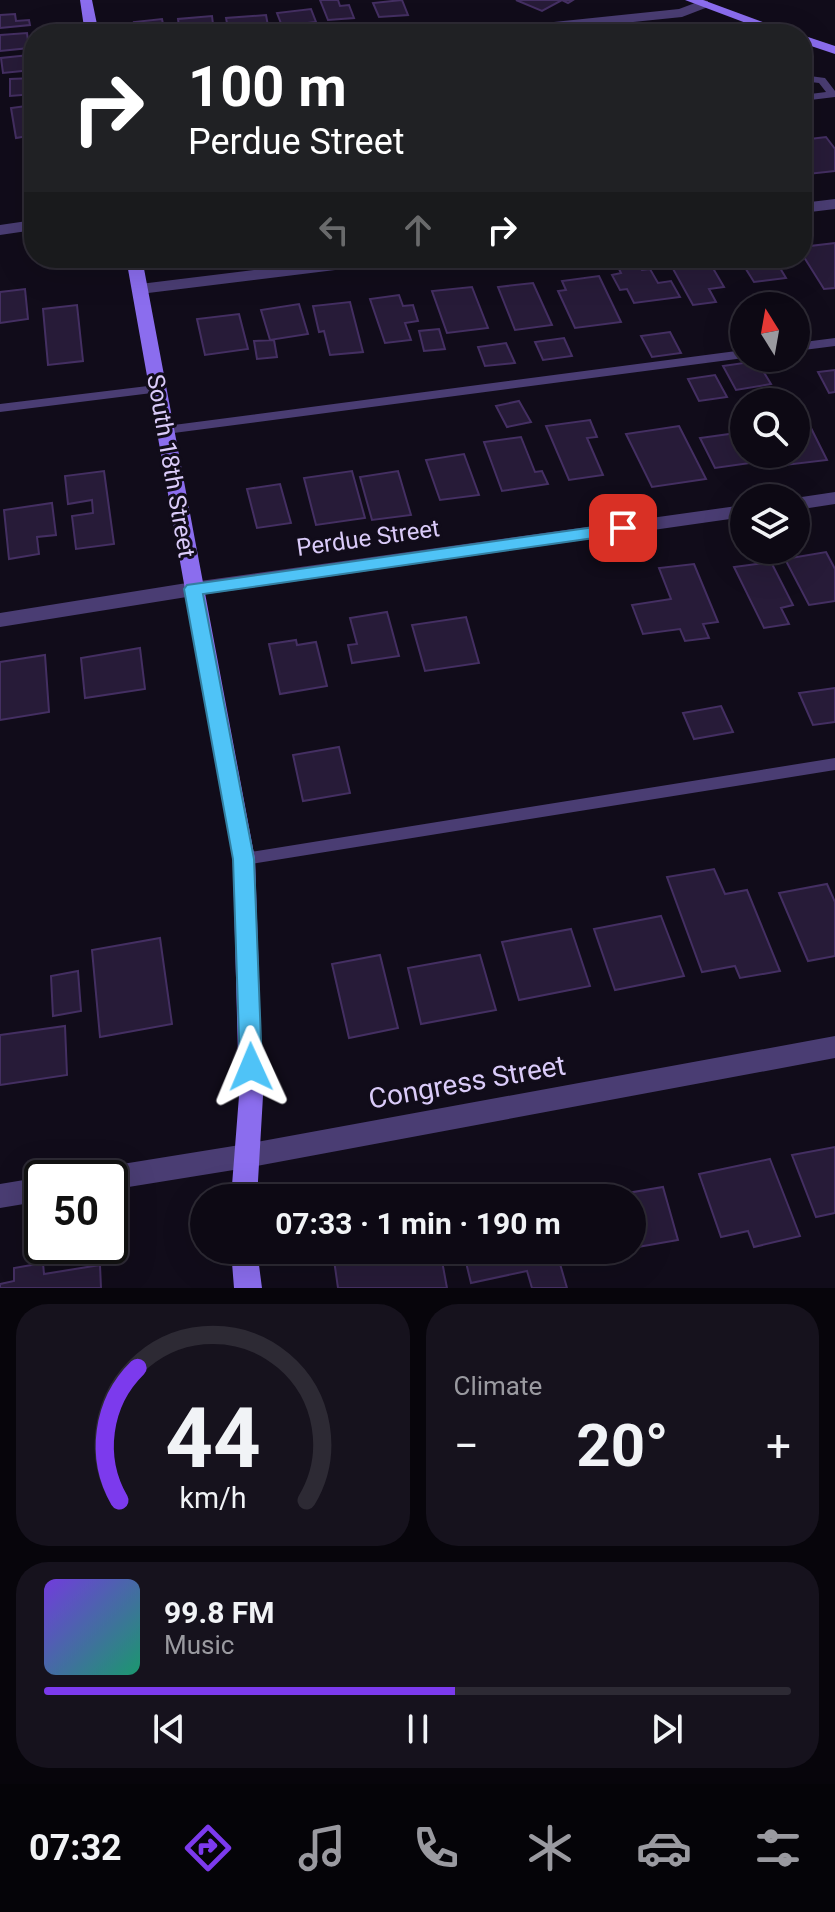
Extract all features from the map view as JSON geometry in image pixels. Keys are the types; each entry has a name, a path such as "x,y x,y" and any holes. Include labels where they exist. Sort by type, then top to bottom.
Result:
{"main road":[{"path":"86,0 90,24"},
{"path":"697,2 751,24"},
{"path":"812,42 835,50"},
{"name":"South 18th Street","path":"136,268 244,859 251,1096 245,1184"},
{"path":"245,1264 248,1288"}],"street":[{"path":"601,24 682,13 697,2"},
{"path":"812,207 835,204"},
{"path":"0,230 24,226"},
{"path":"140,289 311,268"},
{"path":"810,502 835,498"},
{"name":"Perdue Street","path":"0,620 193,589 730,513"},
{"name":"Congress Street","path":"128,1175 835,1047"},
{"path":"0,1196 24,1192"}],"lane":[{"path":"812,79 822,80 833,94"},
{"path":"812,97 833,94"},
{"path":"810,345 835,342"},
{"path":"166,430 730,356"},
{"path":"0,408 156,389"},
{"path":"244,859 835,764"}],"building":[{"path":"320,0 338,0 340,6 349,5 354,18 328,20"},
{"path":"402,0 408,15 379,17 373,3"},
{"path":"516,0 562,0 542,11"},
{"path":"311,9 316,22 281,24 277,13"},
{"path":"15,14 16,21 29,20 30,24 0,28 0,15"},
{"path":"266,15 268,24 227,24 226,18"},
{"path":"212,16 213,24 179,24 178,19"},
{"path":"162,19 163,24 134,24"},
{"path":"24,33 24,49 0,51 0,35"},
{"path":"24,56 24,71 3,73 1,58"},
{"path":"24,78 24,95 10,96 10,79"},
{"path":"24,106 24,137 16,138 11,108"},
{"path":"826,137 835,149 835,171 812,174 812,139"},
{"path":"835,243 835,288 824,289 811,268 812,246"},
{"path":"618,268 650,269 658,283 671,281 680,297 634,303 627,289 620,290 612,275 621,273"},
{"path":"673,268 713,268 724,287 709,289 716,302 693,305"},
{"path":"745,268 780,268 786,278 754,282"},
{"path":"599,276 621,322 575,328 558,291 566,290 562,281"},
{"path":"533,283 552,325 515,330 498,287"},
{"path":"472,287 488,328 447,333 432,291"},
{"path":"25,289 28,319 0,323 0,292"},
{"path":"399,295 403,306 413,305 418,321 405,323 411,340 385,343 370,299"},
{"path":"350,302 363,352 330,355 324,331 319,332 313,306"},
{"path":"299,304 308,334 270,340 261,310"},
{"path":"77,305 83,361 48,365 43,309"},
{"path":"239,314 248,349 205,355 197,319"},
{"path":"439,329 445,349 424,351 419,331"},
{"path":"670,332 681,353 652,357 641,336"},
{"path":"564,338 572,356 543,360 535,342"},
{"path":"274,340 277,357 257,359 254,341"},
{"path":"506,343 515,363 485,366 478,347"},
{"path":"730,365 730,372 764,372 771,384 735,388 723,366"},
{"path":"835,370 835,392 829,393 818,372"},
{"path":"715,375 727,397 699,401 688,379"},
{"path":"519,401 531,422 507,427 496,406"},
{"path":"590,420 597,437 587,438 603,475 569,480 546,426"},
{"path":"679,426 706,479 652,487 626,434"},
{"path":"810,426 827,460 810,462"},
{"path":"730,434 730,466 715,468 700,438"},
{"path":"521,437 535,472 542,471 548,484 502,491 484,442"},
{"path":"464,454 479,495 440,500 426,460"},
{"path":"104,471 114,544 76,549 72,516 93,513 92,500 68,504 65,476"},
{"path":"352,471 365,518 316,525 304,478"},
{"path":"398,471 411,515 372,520 360,477"},
{"path":"280,484 291,523 257,528 247,489"},
{"path":"52,503 56,535 37,537 39,554 9,559 4,510"},
{"path":"826,552 835,569 835,601 809,605 788,564 810,564 810,555"},
{"path":"694,564 718,622 703,624 709,638 685,641 680,629 643,634 632,605 671,599 659,568"},
{"path":"772,564 793,605 781,608 789,624 764,628 734,567"},
{"path":"387,612 399,656 352,663 348,645 357,644 350,618"},
{"path":"466,617 479,663 425,671 412,625"},
{"path":"296,640 297,645 316,642 327,686 280,694 269,644"},
{"path":"140,648 145,689 85,698 81,658"},
{"path":"45,655 49,712 0,720 0,662"},
{"path":"835,688 835,722 813,725 799,693"},
{"path":"721,706 733,732 694,739 683,713"},
{"path":"339,747 350,793 303,801 293,755"},
{"path":"714,869 725,894 747,890 780,971 740,978 735,966 702,972 667,877"},
{"path":"827,884 835,902 835,956 808,961 779,893"},
{"path":"661,916 684,976 615,990 594,929"},
{"path":"571,929 590,986 519,1000 502,942"},
{"path":"160,938 172,1024 100,1037 92,950"},
{"path":"380,955 398,1028 349,1038 332,964"},
{"path":"480,955 496,1010 421,1024 408,968"},
{"path":"78,971 81,1011 53,1016 51,976"},
{"path":"65,1026 67,1075 0,1085 0,1035"},
{"path":"835,1147 835,1213 816,1217 792,1155"},
{"path":"770,1159 800,1236 754,1247 748,1231 721,1237 699,1174"},
{"path":"663,1187 678,1240 646,1246 646,1190"},
{"path":"43,1264 44,1274 100,1265 101,1288 0,1288 0,1284 14,1281 14,1268"},
{"path":"335,1264 443,1264 447,1288 338,1288"},
{"path":"466,1264 560,1264 567,1288 532,1288 527,1271 471,1283"}],"route":[{"path":"251,1067 244,859 193,589 623,528"}]}
